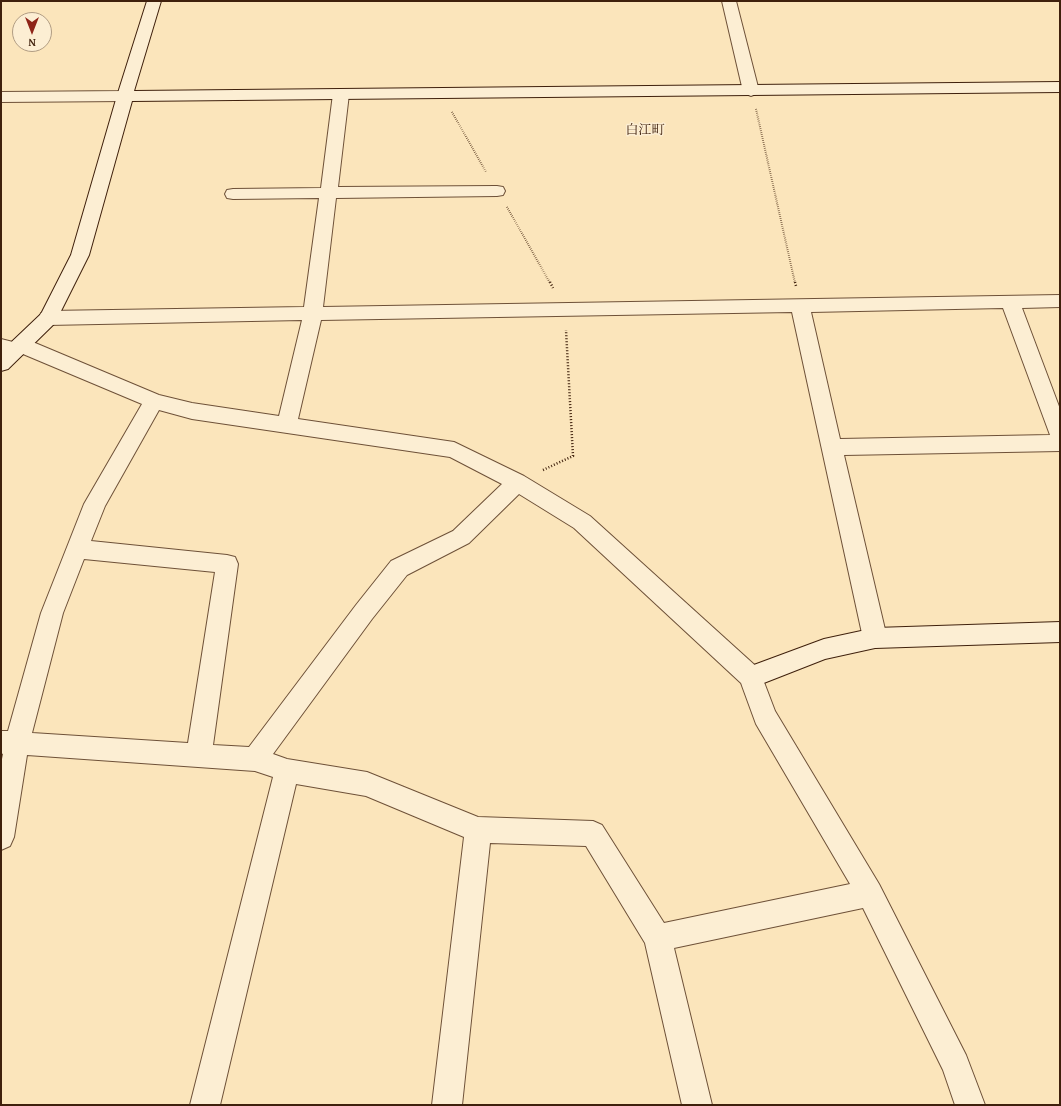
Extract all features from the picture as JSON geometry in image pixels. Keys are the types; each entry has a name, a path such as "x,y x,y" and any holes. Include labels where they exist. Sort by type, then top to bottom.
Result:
{"street":[{"path":"1,364 13,347 48,318 80,255 125,96 154,1"},
{"path":"729,1 751,91"},
{"path":"1,97 1060,87"},
{"path":"287,424 313,313 341,94"},
{"path":"233,194 497,191"},
{"path":"48,318 1060,301"},
{"path":"1010,302 1060,436"},
{"path":"800,306 875,638"},
{"path":"13,347 154,401 192,411 454,450 517,482 582,522 751,677 765,716 870,893 956,1065 970,1105"},
{"path":"1,836 9,742 52,613 95,504 154,401"},
{"path":"832,447 1060,443"},
{"path":"255,759 364,612 400,568 461,537 517,482"},
{"path":"77,549 227,564 199,756"},
{"path":"751,677 824,649 875,638 1060,632"},
{"path":"9,742 255,759 287,771 367,784 478,830 593,834 658,938 697,1105"},
{"path":"205,1105 287,771"},
{"path":"447,1105 478,830"},
{"path":"658,938 870,893"}],"path":[{"path":"751,91 788,243 800,306"},
{"path":"517,482 573,456 565,309"}],"district":[{"name":"白江町","path":"645,131"}]}
